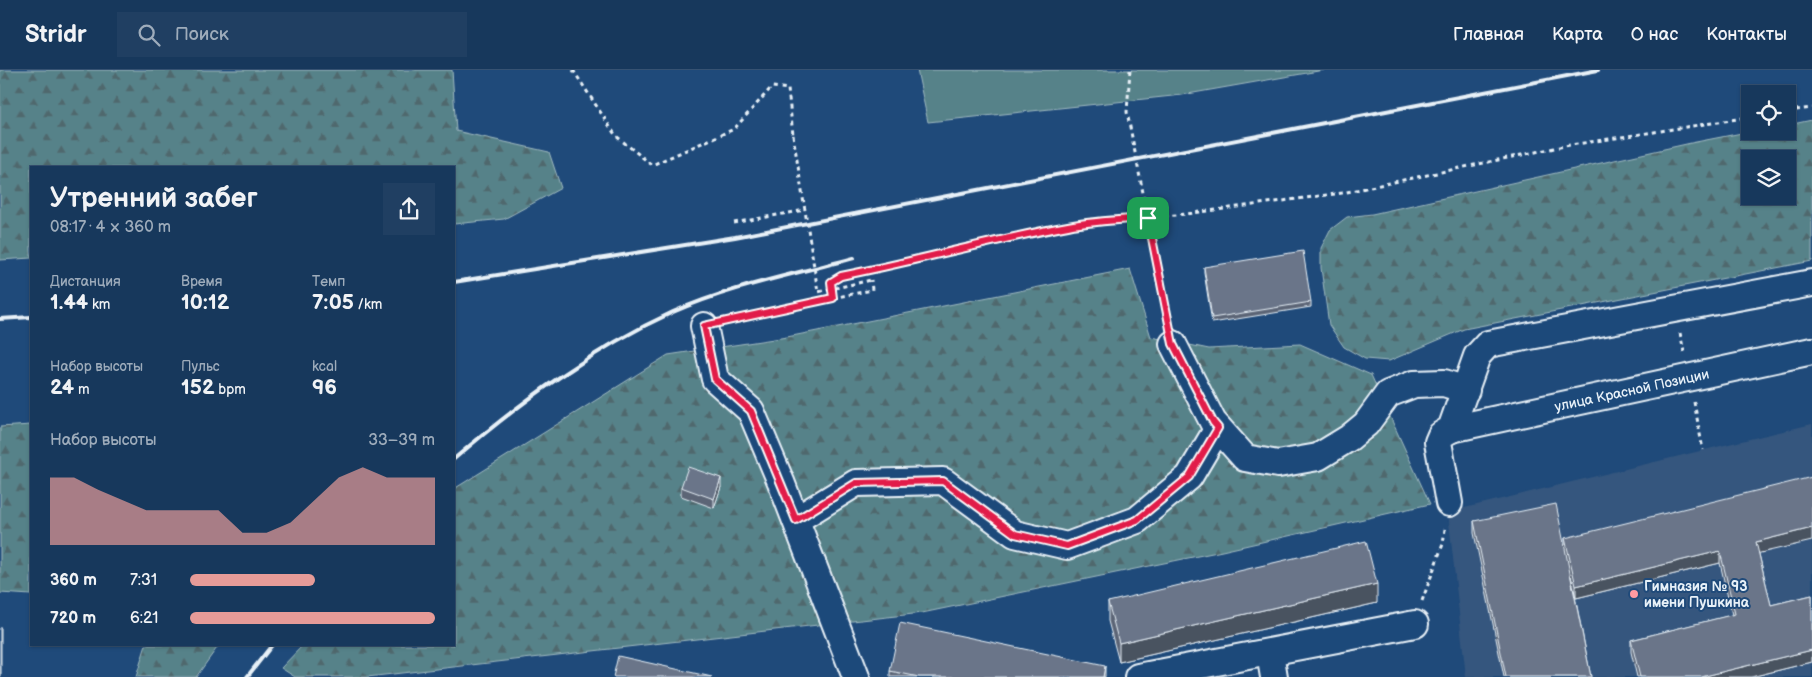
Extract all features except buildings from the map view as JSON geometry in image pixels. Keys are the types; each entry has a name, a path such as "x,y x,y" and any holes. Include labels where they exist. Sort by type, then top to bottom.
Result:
{"street":[{"path":"1449,503 1438,442 1441,435 1451,429 1482,349 1496,341 1812,283"},
{"path":"704,326 715,379 751,411 796,520 856,677"},
{"path":"1173,344 1213,422 1218,428 1246,458 1278,464 1318,457 1349,438 1366,424 1388,394 1414,384 1444,382 1466,390"},
{"name":"улица Красной Позиции","path":"1451,429 1812,351"},
{"path":"796,520 856,483 943,481 1015,534 1067,546 1137,520 1189,477 1218,428"},
{"path":"1138,677 1272,665 1415,624"}],"path":[{"path":"572,70 616,136 652,165 734,130 772,87 788,89 818,292 871,280 872,290 704,326"},
{"path":"1130,70 1127,112 1173,344"},
{"path":"1796,111 1812,108"},
{"path":"833,298 831,282 841,276 915,262 938,253 1070,226 1342,193 1564,146 1741,118"},
{"path":"734,223 805,210"},
{"path":"1415,624 1443,544 1449,503"}],"shaded area":[{"name":"Гимназия № 93 имени Пушкина","path":"1812,424 1812,677 1466,677 1448,512"}],"green space":[{"path":"0,70 452,70 456,131 549,152 561,188 504,219 455,224 455,166 30,166 30,258 0,260"},
{"path":"917,70 1324,70 1182,95 928,122"},
{"path":"1812,120 1812,261 1464,329 1389,361 1365,359 1344,347 1329,325 1321,268 1321,248 1330,230 1347,217 1372,214 1741,133 1741,140 1796,140 1796,123"},
{"path":"1130,269 1151,337 1209,349 1300,344 1371,375 1430,504 1222,551 922,613 367,677 295,677 281,668 302,646 455,646 455,488 668,355 787,337"},
{"path":"30,425 30,595 0,593 0,427"},
{"path":"146,646 218,646 196,677 136,677"}],"railway":[{"path":"455,282 735,237 1598,70"},
{"path":"455,458 505,417 558,378 643,327 673,312 717,295 854,258"},
{"path":"0,319 30,317"},
{"path":"247,677 271,646"}],"place":[{"name":"Гимназия № 93 имени Пушкина","path":"1634,594"}],"route":[{"path":"1148,218 1173,344 1213,422 1218,428 1189,477 1137,520 1067,546 1015,534 943,481 856,483 796,520 751,411 715,379 704,326 833,298 831,282 841,276 915,262 938,253 1070,226 1148,218"}]}
